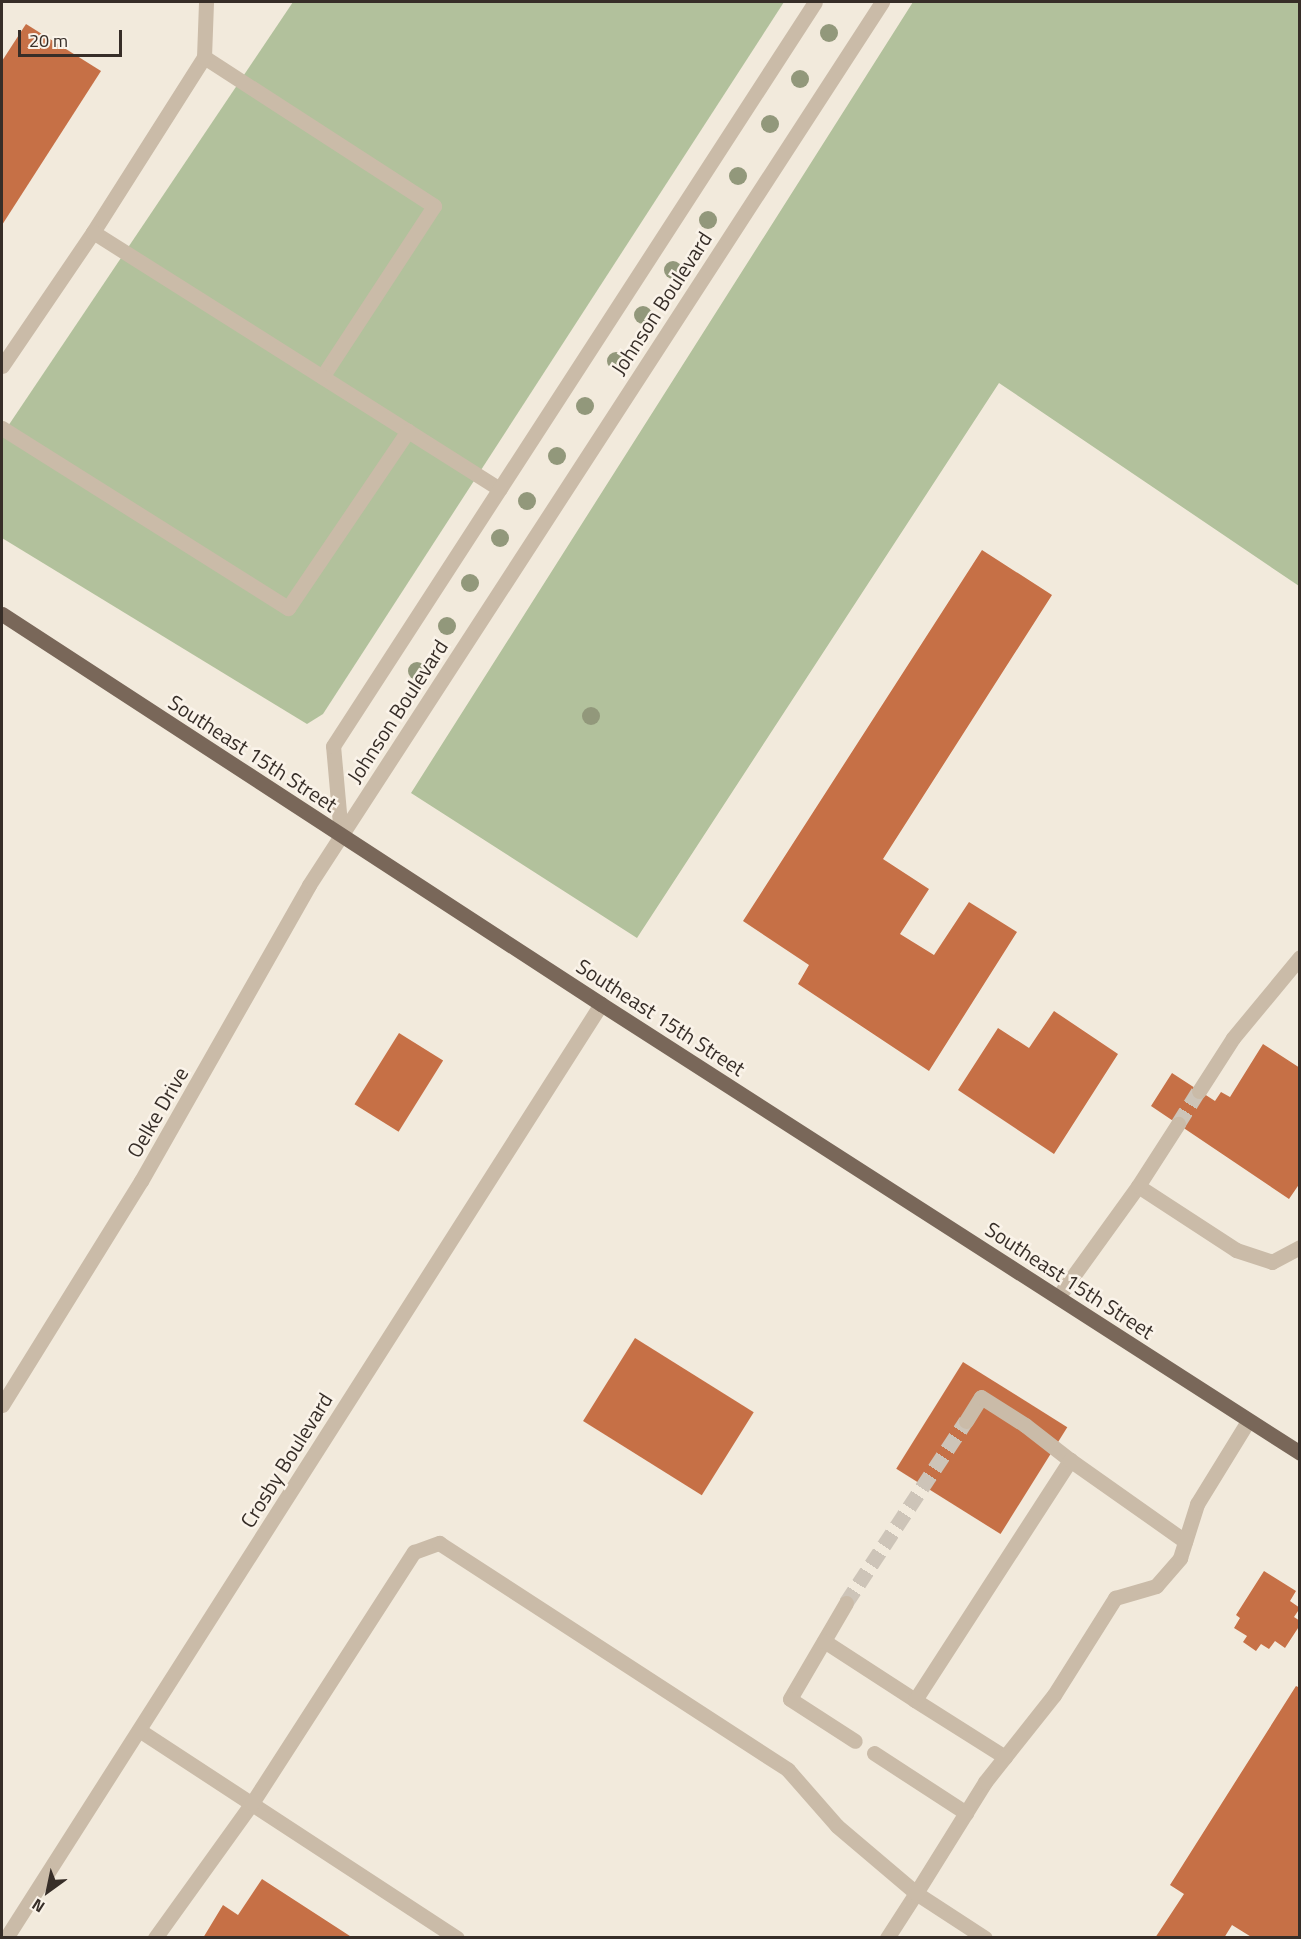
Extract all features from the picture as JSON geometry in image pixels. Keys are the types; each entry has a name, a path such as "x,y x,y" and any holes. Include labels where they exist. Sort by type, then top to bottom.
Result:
{"main road":[{"name":"Southeast 15th Street","path":"2,614 1299,1454"}],"street":[{"path":"2,366 93,232 204,57 206,2"},
{"name":"Johnson Boulevard","path":"341,835 333,746 815,2"},
{"name":"Johnson Boulevard","path":"341,835 882,2"},
{"path":"204,57 434,206 322,377"},
{"path":"93,232 499,489"},
{"path":"2,428 288,608 408,431"},
{"name":"Oelke Drive","path":"2,1405 141,1181 309,885 341,835"},
{"path":"1199,1091 1233,1038 1299,957"},
{"name":"Crosby Boulevard","path":"6,1938 601,1004"},
{"path":"1058,1297 1138,1186 1178,1124"},
{"path":"1138,1186 1236,1250 1272,1262 1299,1247"},
{"path":"966,1421 981,1397 1025,1425 1070,1460 1185,1541"},
{"path":"887,1938 966,1813 1005,1757 1054,1695 1115,1599 1156,1586 1180,1558 1197,1504 1248,1421"},
{"path":"915,1700 1070,1460"},
{"path":"155,1938 252,1803 414,1552 439,1543 788,1770 837,1826 916,1893 985,1938"},
{"path":"846,1603 789,1699 855,1741"},
{"path":"824,1641 1005,1757"},
{"path":"139,1730 457,1938"},
{"path":"874,1753 966,1813"}],"green space":[{"path":"293,2 784,2 323,714 307,724 2,538 2,435"},
{"path":"913,2 1299,2 1299,586 999,383 637,938 411,793"}],"building":[{"path":"26,24 101,71 2,225 2,61"},
{"path":"982,550 1052,595 883,859 929,889 900,934 934,955 969,902 1017,932 929,1071 798,984 809,965 743,921"},
{"path":"1054,1011 1118,1054 1054,1154 958,1090 998,1028 1029,1048"},
{"path":"399,1033 443,1061 399,1132 354,1104"},
{"path":"1263,1044 1300,1068 1300,1183 1289,1199 1151,1106 1172,1073 1215,1101 1221,1092 1230,1097"},
{"path":"635,1338 754,1412 702,1495 583,1421"},
{"path":"963,1362 1067,1427 1001,1534 896,1469"},
{"path":"1264,1571 1296,1591 1290,1601 1300,1608 1294,1617 1300,1621 1300,1625 1285,1648 1275,1641 1269,1649 1261,1644 1256,1651 1243,1642 1247,1636 1234,1628 1240,1618 1236,1615"},
{"path":"1296,1686 1300,1688 1300,1938 1253,1938 1232,1925 1224,1938 1155,1938 1184,1894 1170,1885"},
{"path":"262,1879 353,1938 203,1938 223,1905 238,1915"}],"tunnel":[{"path":"1178,1124 1199,1091"},
{"path":"846,1603 966,1421"}]}
